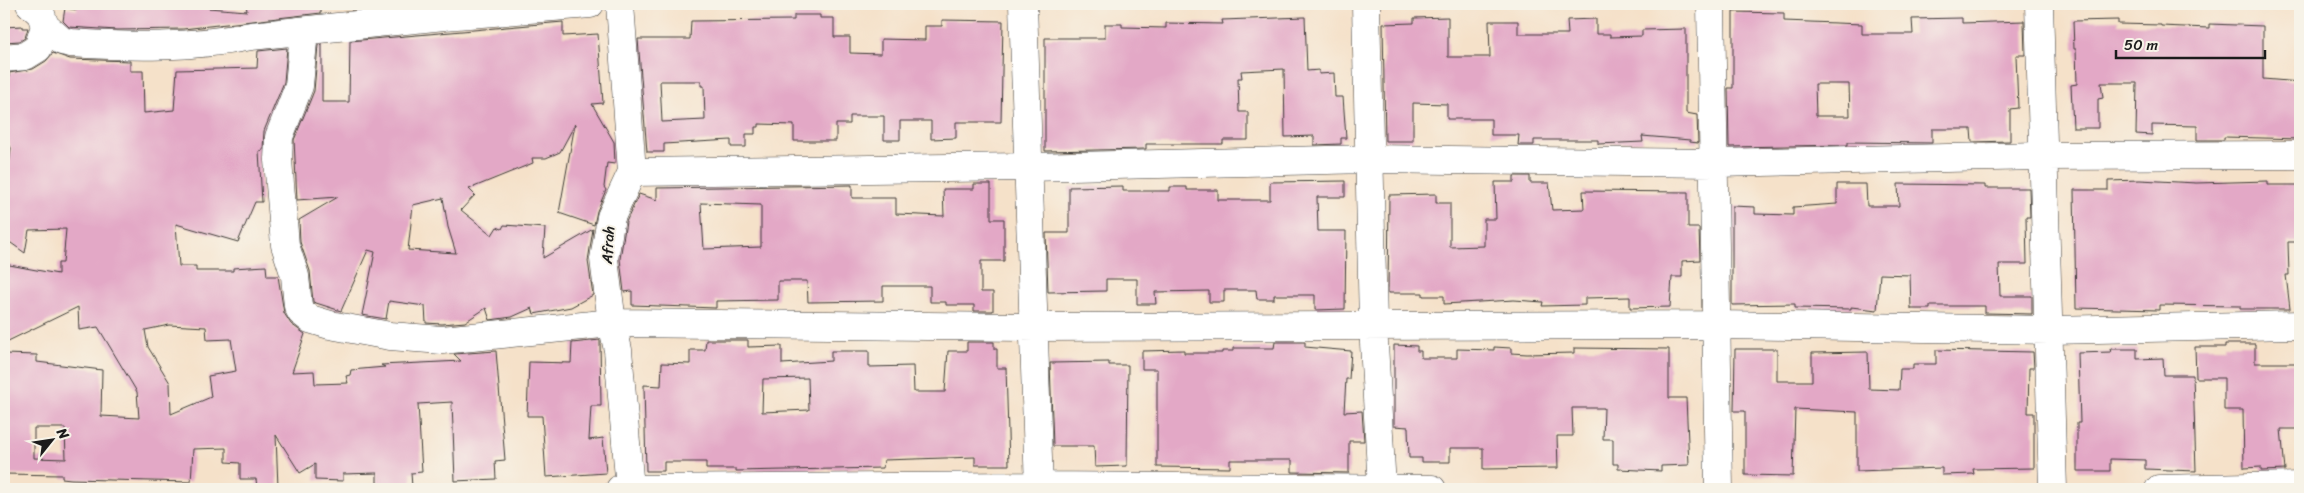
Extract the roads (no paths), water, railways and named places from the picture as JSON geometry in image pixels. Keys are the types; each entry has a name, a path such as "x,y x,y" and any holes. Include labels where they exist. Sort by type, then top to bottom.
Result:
{"street":[{"path":"37,15 62,41 150,47 222,42 251,36 444,16 590,4"},
{"path":"620,4 632,172 1029,167 1368,159 1714,163 2044,156 2300,155"},
{"path":"1023,4 1039,488"},
{"path":"1366,4 1372,325 1382,488"},
{"path":"1711,4 1720,489"},
{"path":"2039,4 2053,489"},
{"path":"4,58 25,56 38,48 37,15"},
{"path":"304,31 299,86 279,137 278,160 285,245 295,276 301,312 310,319 330,325 390,336 442,340 612,323 1034,327 1716,325 2049,330 2300,325"},
{"name":"Afrah","path":"630,489 618,350 612,323 604,258 610,217 632,172"},
{"path":"2159,489 2300,486"},
{"path":"620,489 1432,489"}]}
